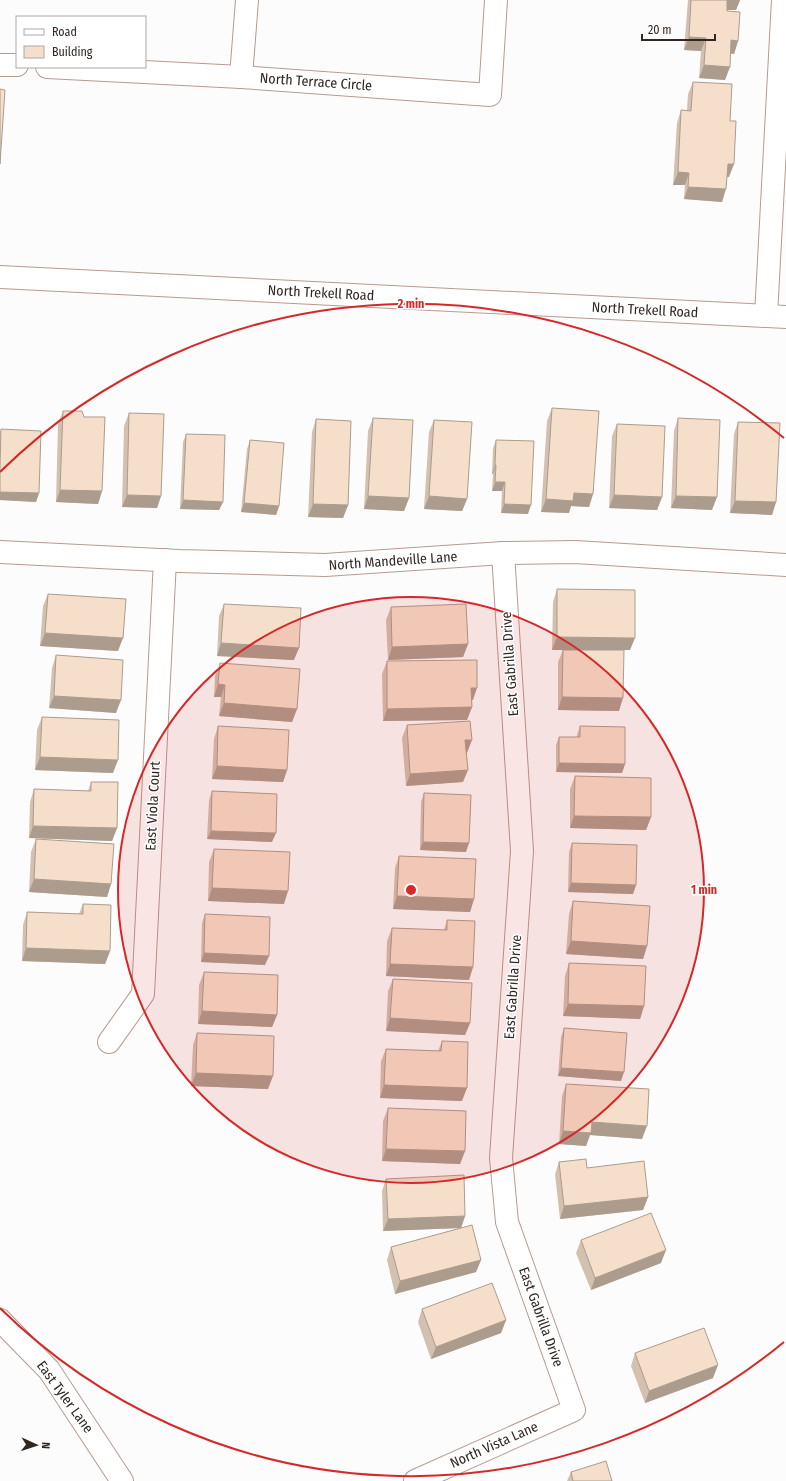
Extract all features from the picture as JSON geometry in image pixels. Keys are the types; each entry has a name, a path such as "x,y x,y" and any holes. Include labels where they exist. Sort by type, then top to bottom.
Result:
{"street":[{"path":"241,77 247,0"},
{"name":"North Terrace Circle","path":"66,68 241,77 490,95 496,0"},
{"path":"776,317 784,0"},
{"path":"0,65 16,66"},
{"name":"North Trekell Road","path":"0,277 776,317"},
{"name":"North Mandeville Lane","path":"0,552 165,560 326,565 503,553 575,552 786,565"},
{"name":"East Gabrilla Drive","path":"503,553 522,851 501,1158 507,1222 574,1410"},
{"name":"East Viola Court","path":"109,1042 143,994 165,560"},
{"name":"East Tyler Lane","path":"0,1320 49,1370 122,1481"},
{"name":"North Vista Lane","path":"415,1481 574,1410"}],"building":[{"path":"691,0 727,0 727,11 740,12 738,41 731,40 730,67 704,65 706,38 689,37"},
{"path":"693,82 732,84 730,121 736,121 734,164 728,164 726,189 688,187 689,173 678,172 681,110 691,111"},
{"path":"0,89 5,90 0,164"},
{"path":"552,408 599,411 593,494 574,493 573,501 546,499"},
{"path":"63,411 82,411 84,417 105,417 102,491 60,490"},
{"path":"129,413 164,414 161,496 127,495"},
{"path":"373,418 413,420 409,498 368,496"},
{"path":"678,418 720,420 717,497 676,496"},
{"path":"316,419 351,421 348,505 313,504"},
{"path":"434,420 472,422 467,499 429,496"},
{"path":"738,422 780,423 776,502 735,501"},
{"path":"617,424 665,426 662,497 614,495"},
{"path":"1,429 41,431 39,493 0,492"},
{"path":"186,434 225,435 223,502 183,500"},
{"path":"250,440 284,443 279,506 244,503"},
{"path":"496,440 534,441 531,505 504,504 505,482 495,482"},
{"path":"557,589 635,590 635,638 557,637"},
{"path":"48,594 126,599 123,638 45,633"},
{"path":"224,604 301,608 299,648 221,643"},
{"path":"466,604 468,644 392,647 391,607"},
{"path":"563,650 624,650 623,698 562,697"},
{"path":"56,655 123,660 121,700 54,696"},
{"path":"477,660 477,688 471,688 472,707 387,709 387,661"},
{"path":"220,663 300,669 297,709 224,703 225,685 218,684"},
{"path":"42,717 119,720 118,760 40,757"},
{"path":"470,721 472,740 465,740 468,770 410,774 407,725"},
{"path":"218,726 289,730 287,770 217,766"},
{"path":"580,726 625,727 625,764 559,763 559,737 580,737"},
{"path":"575,776 651,778 651,817 574,816"},
{"path":"91,782 118,782 117,828 33,826 34,789 91,791"},
{"path":"212,791 277,794 276,833 211,831"},
{"path":"424,793 471,795 469,843 423,842"},
{"path":"36,839 114,844 111,884 34,879"},
{"path":"572,843 637,845 636,885 571,883"},
{"path":"214,849 290,852 288,891 212,888"},
{"path":"399,856 476,859 474,899 397,896"},
{"path":"573,901 650,906 647,946 571,941"},
{"path":"83,904 111,905 110,951 26,948 27,912 83,914"},
{"path":"205,914 270,917 269,956 204,953"},
{"path":"447,920 475,921 473,967 390,964 392,928 447,930"},
{"path":"569,963 646,966 644,1006 568,1004"},
{"path":"204,972 278,975 277,1015 202,1011"},
{"path":"393,979 472,983 470,1023 390,1018"},
{"path":"564,1028 627,1033 624,1072 561,1068"},
{"path":"197,1033 274,1036 273,1076 196,1073"},
{"path":"442,1041 468,1042 467,1088 384,1085 386,1049 441,1051"},
{"path":"566,1084 649,1089 647,1126 592,1122 591,1133 563,1131"},
{"path":"388,1108 466,1111 465,1151 386,1149"},
{"path":"586,1159 587,1168 644,1161 648,1197 564,1206 559,1162"},
{"path":"464,1175 465,1216 388,1219 386,1179"},
{"path":"651,1213 666,1250 595,1278 581,1240"},
{"path":"472,1225 481,1260 400,1281 391,1247"},
{"path":"492,1283 506,1320 436,1347 422,1309"},
{"path":"704,1328 718,1365 649,1391 635,1353"},
{"path":"606,1461 612,1481 573,1481 571,1472"}]}
